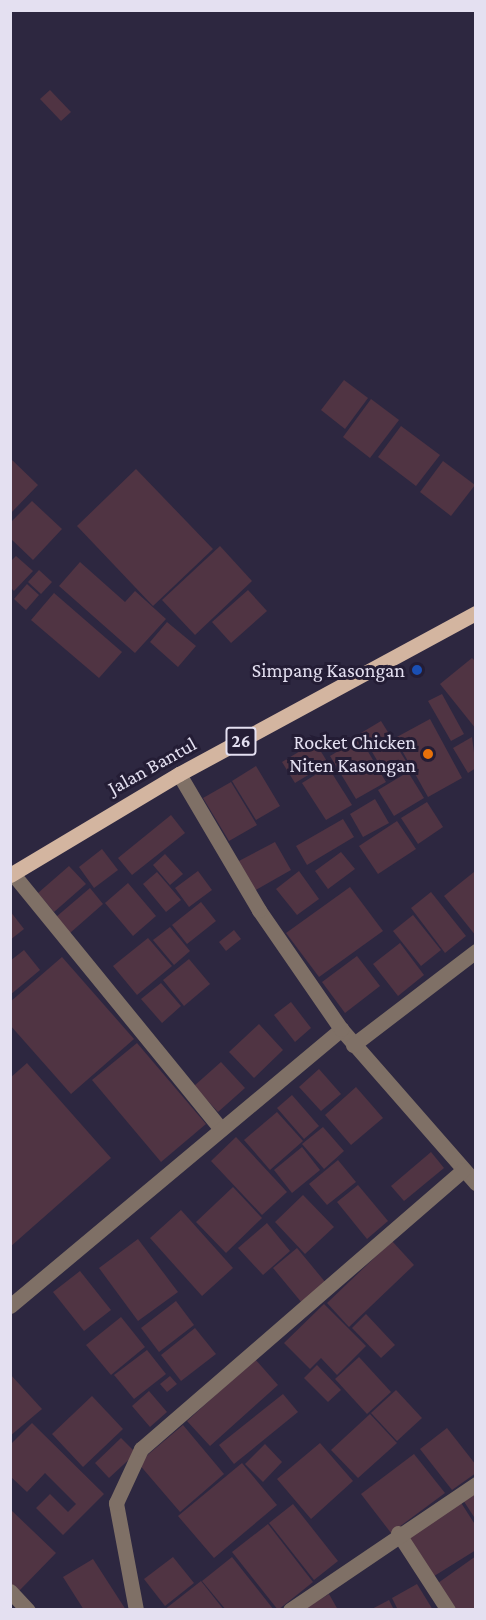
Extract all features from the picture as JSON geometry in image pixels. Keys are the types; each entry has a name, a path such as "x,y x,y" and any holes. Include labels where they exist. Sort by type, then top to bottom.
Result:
{"main road":[{"name":"Jalan Bantul","path":"12,875 179,774 476,613"}],"street":[{"path":"179,774 260,910 341,1029 476,1183"},
{"path":"12,875 220,1128"},
{"path":"353,1045 476,951"},
{"path":"11,1305 341,1029"},
{"path":"136,1610 116,1503 141,1449 463,1170"},
{"path":"290,1610 398,1533 476,1484"},
{"path":"398,1533 448,1610"},
{"path":"10,1591 28,1610"}],"building":[{"path":"50,90 71,112 61,121 40,99"},
{"path":"344,380 368,398 345,429 321,410"},
{"path":"371,399 399,420 370,458 343,437"},
{"path":"401,426 440,455 416,486 378,457"},
{"path":"10,458 38,485 10,514"},
{"path":"443,461 475,485 451,516 420,492"},
{"path":"136,469 213,549 153,606 77,526"},
{"path":"32,501 62,529 33,560 10,538 10,523"},
{"path":"220,546 252,581 195,635 162,600"},
{"path":"16,556 33,571 14,591 10,587 10,562"},
{"path":"80,562 125,602 135,591 166,619 135,653 59,586"},
{"path":"39,570 52,582 41,594 28,582"},
{"path":"27,584 39,595 26,610 14,599"},
{"path":"248,590 267,611 231,643 212,622"},
{"path":"54,593 122,652 99,678 31,620"},
{"path":"167,622 196,646 178,667 150,642"},
{"path":"472,658 476,662 476,729 440,684"},
{"path":"442,694 464,734 451,741 428,701"},
{"path":"430,719 462,778 428,797 395,738"},
{"path":"381,721 409,766 388,779 361,733"},
{"path":"472,737 476,768 468,773 453,748"},
{"path":"360,738 386,782 356,799 330,756"},
{"path":"315,742 328,763 295,783 282,762"},
{"path":"256,766 280,806 256,820 232,781"},
{"path":"328,767 352,805 326,820 302,783"},
{"path":"408,772 424,798 394,816 378,790"},
{"path":"231,782 257,825 229,841 203,798"},
{"path":"375,799 389,823 363,837 350,814"},
{"path":"427,802 443,827 418,844 401,818"},
{"path":"171,815 185,833 132,875 118,858"},
{"path":"343,819 354,837 307,865 296,846"},
{"path":"397,821 416,849 378,874 359,846"},
{"path":"275,842 291,870 254,891 237,862"},
{"path":"102,849 118,870 94,888 79,867"},
{"path":"341,852 355,869 328,889 315,871"},
{"path":"165,854 183,874 170,885 153,865"},
{"path":"69,866 86,884 54,912 38,893"},
{"path":"198,871 212,890 189,907 175,888"},
{"path":"299,871 319,899 297,915 276,889"},
{"path":"157,872 181,900 166,912 143,884"},
{"path":"474,872 476,873 476,936 444,896"},
{"path":"128,883 156,916 133,936 105,903"},
{"path":"350,887 383,931 319,977 286,933"},
{"path":"90,888 103,904 70,933 56,917"},
{"path":"431,892 466,936 445,953 411,908"},
{"path":"201,902 216,921 187,944 172,925"},
{"path":"10,911 24,929 10,940"},
{"path":"413,915 441,950 421,966 393,931"},
{"path":"170,927 190,951 174,965 153,940"},
{"path":"234,930 241,939 226,951 219,942"},
{"path":"148,938 172,966 137,995 113,966"},
{"path":"400,943 424,975 398,996 373,964"},
{"path":"24,950 40,970 10,995 10,961"},
{"path":"357,956 380,986 345,1013 322,982"},
{"path":"62,957 134,1039 71,1094 10,1025 10,1002"},
{"path":"189,959 210,984 184,1006 163,980"},
{"path":"161,983 181,1006 162,1023 141,999"},
{"path":"291,1002 311,1028 295,1042 274,1015"},
{"path":"259,1024 283,1050 254,1078 229,1052"},
{"path":"137,1043 206,1124 161,1162 92,1080"},
{"path":"221,1062 245,1088 218,1112 194,1086"},
{"path":"27,1063 111,1158 10,1247 10,1078"},
{"path":"319,1069 341,1094 321,1111 299,1087"},
{"path":"356,1087 383,1118 351,1145 325,1115"},
{"path":"292,1095 319,1126 304,1139 277,1108"},
{"path":"277,1112 303,1141 270,1170 244,1140"},
{"path":"323,1127 344,1151 324,1169 302,1144"},
{"path":"236,1137 287,1192 262,1215 211,1161"},
{"path":"302,1147 320,1170 292,1193 274,1170"},
{"path":"431,1152 444,1168 404,1201 391,1186"},
{"path":"338,1160 356,1182 327,1205 309,1184"},
{"path":"358,1185 388,1221 367,1239 337,1202"},
{"path":"233,1187 262,1218 226,1253 196,1222"},
{"path":"303,1195 334,1227 305,1254 275,1222"},
{"path":"181,1210 233,1268 202,1296 150,1238"},
{"path":"267,1223 290,1251 263,1275 238,1248"},
{"path":"138,1239 178,1292 138,1321 99,1268"},
{"path":"392,1241 414,1265 349,1327 327,1303"},
{"path":"297,1248 326,1283 302,1303 273,1268"},
{"path":"80,1271 111,1310 84,1331 53,1292"},
{"path":"176,1301 194,1325 159,1352 141,1328"},
{"path":"324,1304 366,1346 337,1375 321,1358 310,1369 284,1343"},
{"path":"366,1314 395,1345 381,1358 352,1328"},
{"path":"121,1317 145,1347 111,1375 86,1345"},
{"path":"195,1328 216,1354 181,1381 161,1355"},
{"path":"147,1350 166,1374 134,1399 114,1375"},
{"path":"359,1357 391,1392 367,1414 335,1379"},
{"path":"255,1359 278,1385 210,1446 187,1421"},
{"path":"317,1365 341,1390 328,1402 304,1378"},
{"path":"10,1374 42,1409 10,1436"},
{"path":"170,1376 177,1384 167,1392 160,1384"},
{"path":"396,1390 422,1418 397,1441 371,1413"},
{"path":"149,1391 167,1412 150,1427 132,1406"},
{"path":"283,1394 298,1412 234,1464 219,1445"},
{"path":"92,1396 123,1429 83,1467 52,1434"},
{"path":"370,1414 397,1443 358,1478 331,1450"},
{"path":"32,1423 104,1494 63,1535 36,1508 50,1494 68,1512 76,1504 45,1473 27,1492 10,1476 10,1445"},
{"path":"183,1425 224,1474 180,1512 138,1463"},
{"path":"447,1428 476,1465 476,1473 452,1490 420,1449"},
{"path":"121,1438 136,1453 109,1478 95,1463"},
{"path":"320,1443 353,1481 311,1519 277,1479"},
{"path":"265,1444 282,1462 263,1482 245,1464"},
{"path":"414,1454 445,1493 391,1533 361,1494"},
{"path":"242,1463 277,1505 214,1558 178,1516"},
{"path":"476,1492 476,1520 463,1500"},
{"path":"458,1498 476,1526 476,1550 431,1578 402,1532"},
{"path":"293,1504 338,1561 314,1580 269,1523"},
{"path":"10,1509 56,1553 19,1591 10,1583"},
{"path":"268,1524 313,1582 278,1610 232,1552"},
{"path":"476,1556 476,1610 457,1610 438,1583"},
{"path":"173,1557 194,1583 165,1606 144,1579"},
{"path":"232,1557 274,1610 226,1610 202,1581"},
{"path":"93,1559 126,1610 84,1610 63,1577"},
{"path":"201,1581 224,1610 164,1610"},
{"path":"417,1584 433,1610 398,1610 392,1598"},
{"path":"329,1594 338,1610 302,1610"},
{"path":"389,1600 394,1610 370,1610"}],"place":[{"name":"Simpang Kasongan","path":"417,670"},
{"name":"Rocket Chicken Niten Kasongan","path":"428,754"}]}
